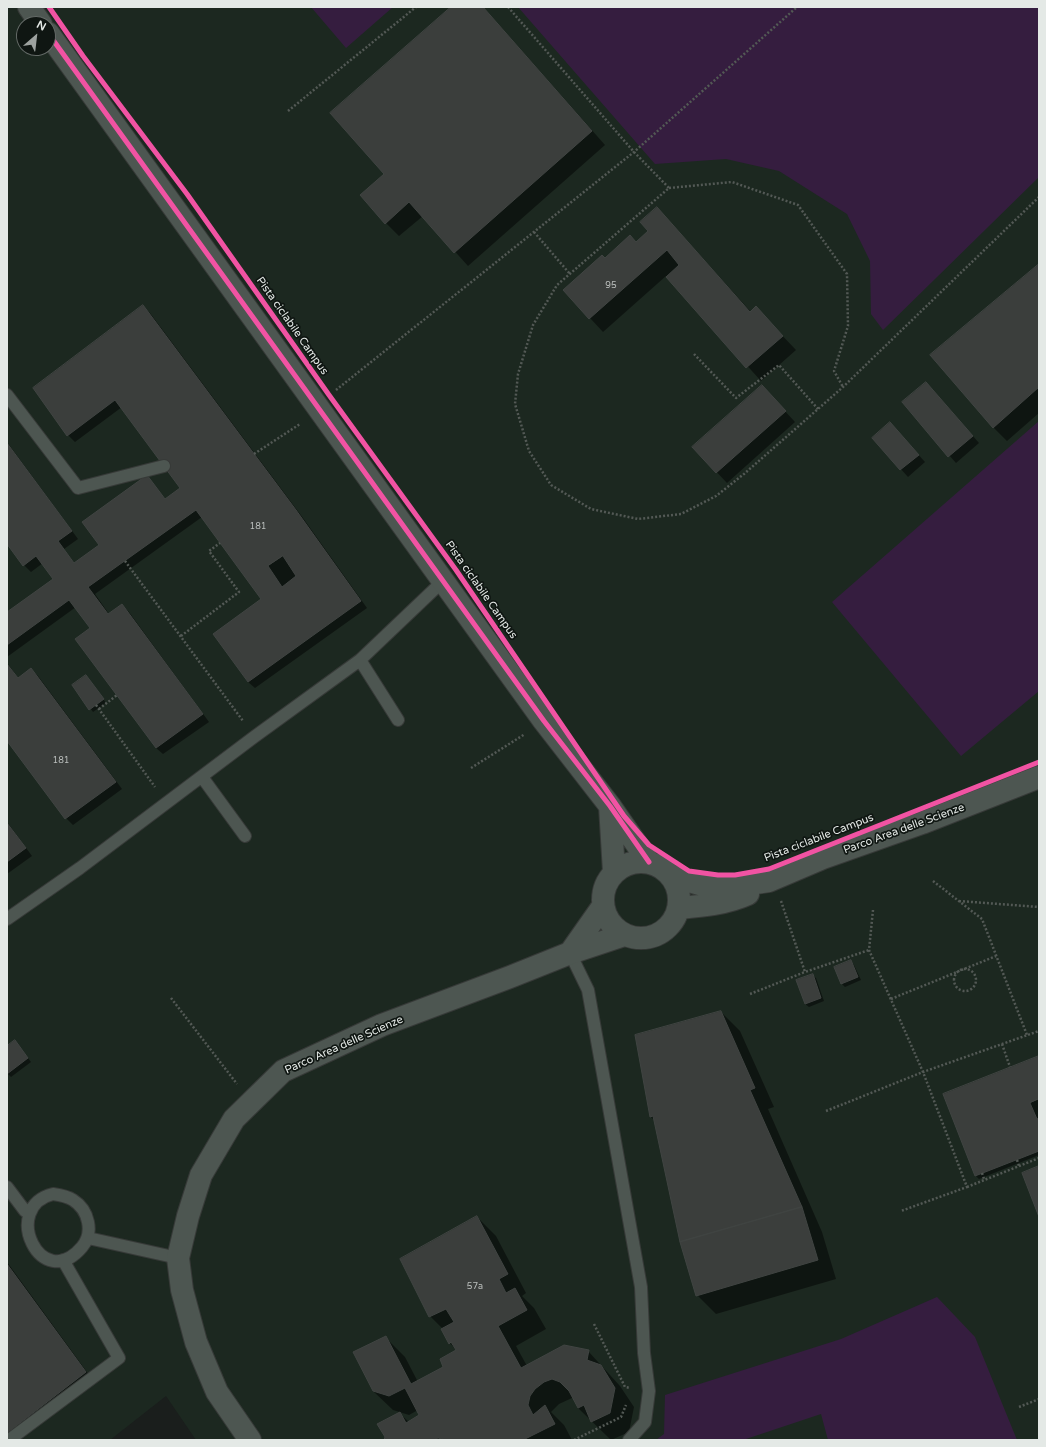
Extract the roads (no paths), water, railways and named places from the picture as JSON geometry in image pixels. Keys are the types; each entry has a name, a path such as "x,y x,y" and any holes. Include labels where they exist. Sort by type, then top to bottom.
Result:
{"street":[{"path":"29,7 35,16"},
{"path":"56,44 544,721 610,806 649,862"},
{"name":"Parco Area delle Scienze","path":"679,908 706,906 740,898 772,880 823,858 922,823 1039,777"},
{"path":"610,806 614,872"},
{"path":"637,861 649,862 660,866 672,876 680,897 679,908 671,924 658,935 646,938 635,938 624,935 608,919 603,906 602,894 606,882 614,872 624,864 637,861"},
{"name":"Parco Area delle Scienze","path":"672,876 706,886 722,888 772,880"},
{"path":"570,952 603,906"},
{"name":"Parco Area delle Scienze","path":"250,1440 217,1392 196,1342 182,1290 178,1258 188,1216 201,1175 234,1119 283,1071 382,1025 510,977 570,952 624,935"}],"lane":[{"path":"7,395 78,488 164,466"},
{"path":"7,919 80,868 254,737 360,660 443,581"},
{"path":"360,660 398,720"},
{"path":"202,777 245,836"},
{"path":"570,952 588,990 641,1287 644,1353 649,1392 645,1422 629,1440"},
{"path":"7,1187 25,1211"},
{"path":"53,1194 64,1195 74,1200 82,1208 90,1228 88,1238 78,1251 63,1260 52,1261 41,1258 32,1252 25,1243 22,1232 22,1221 25,1211 33,1202 42,1196 53,1194"},
{"path":"88,1238 178,1258"},
{"path":"9,1440 119,1358 63,1260"}]}
